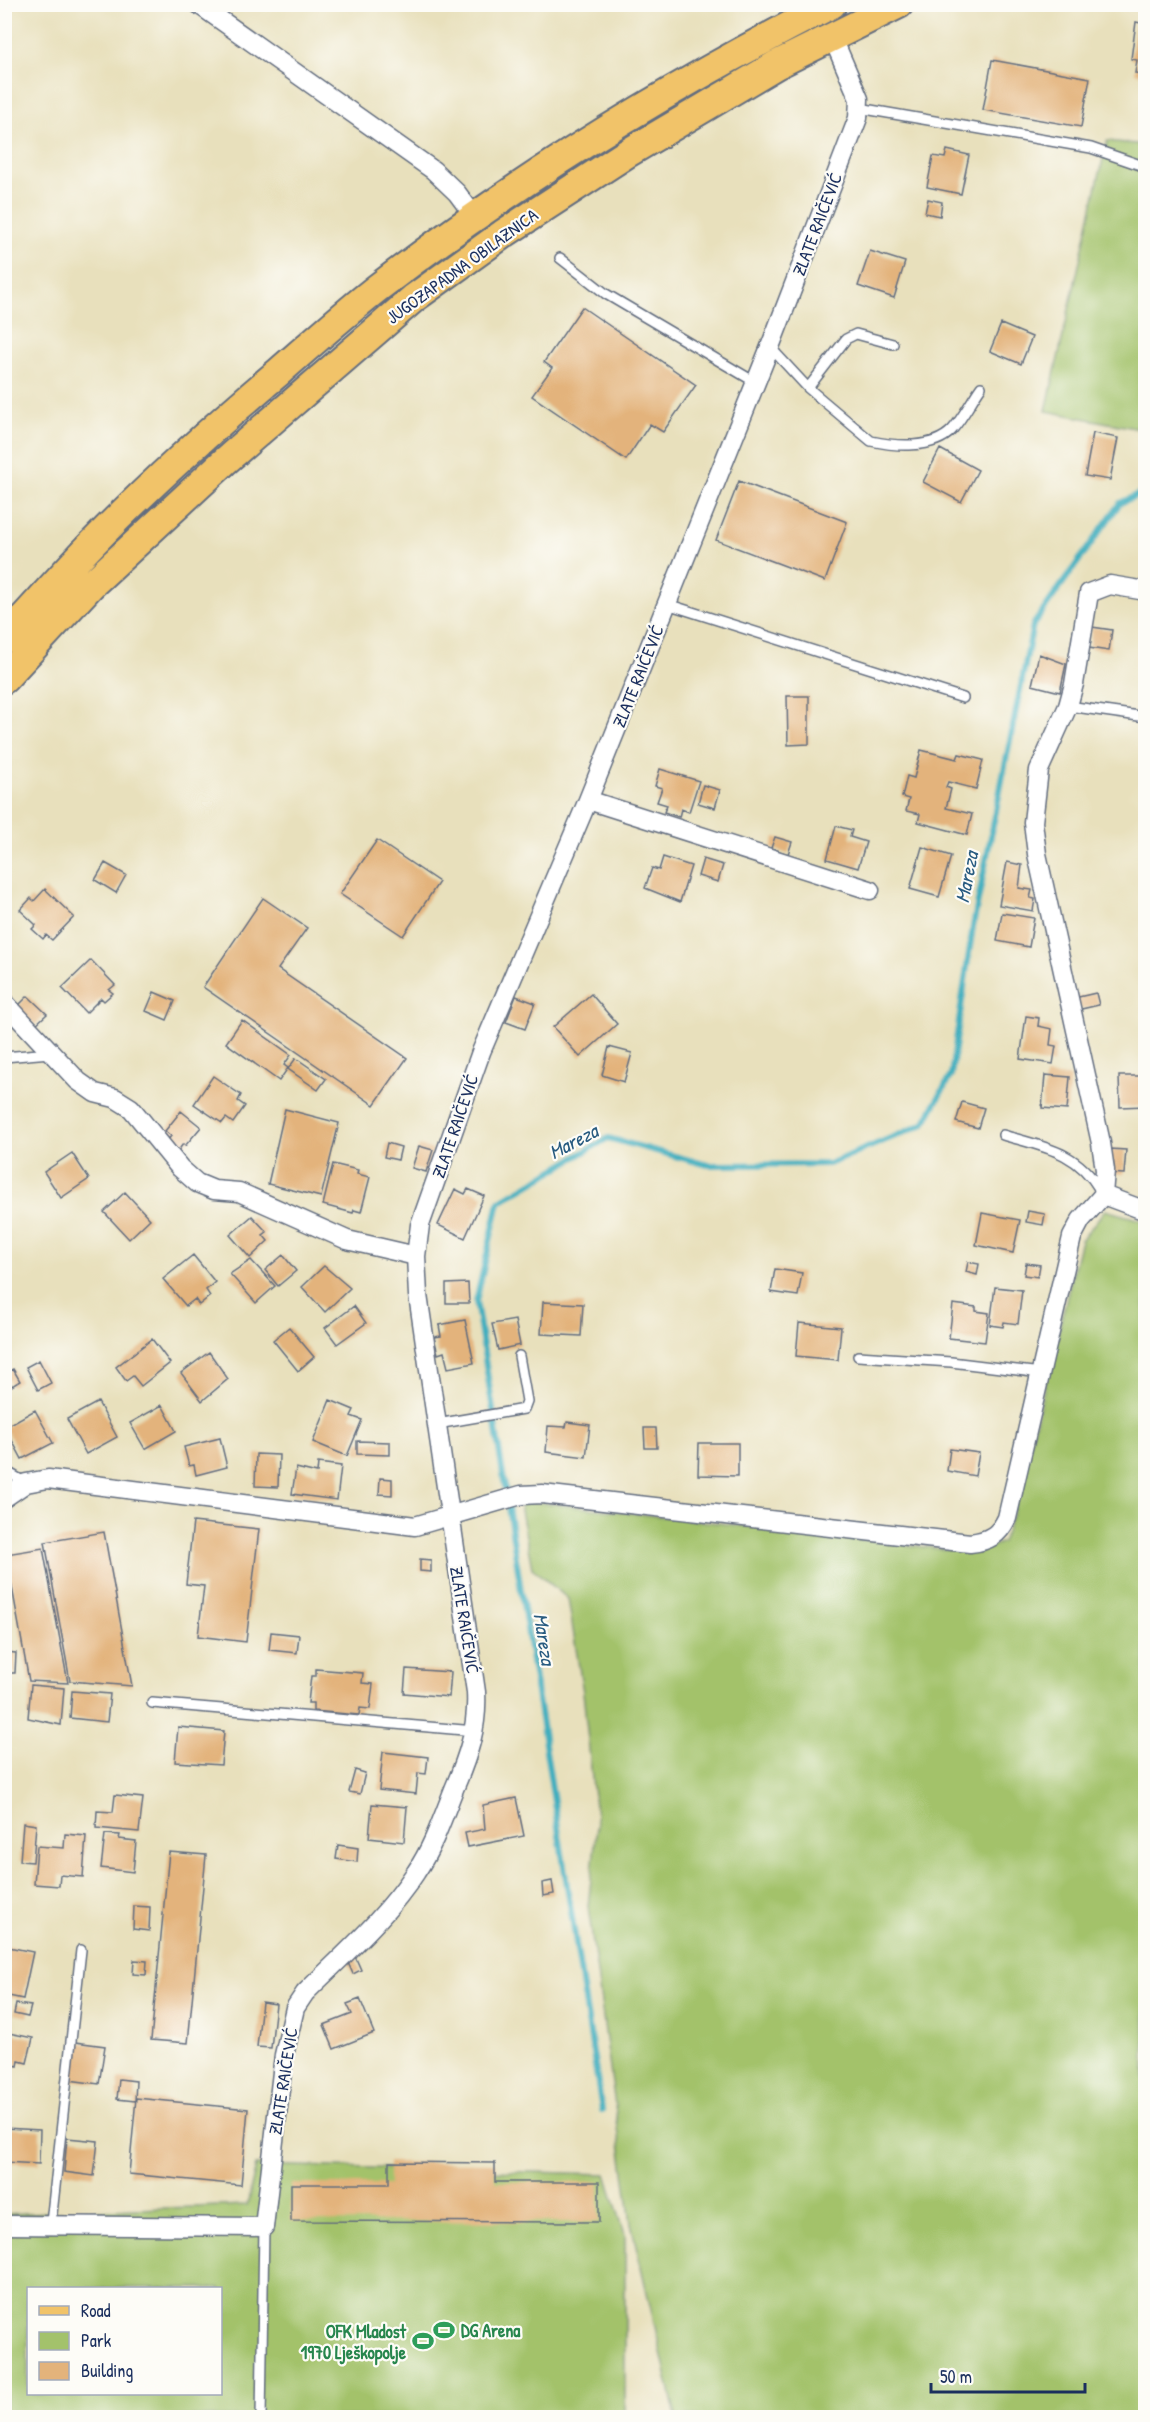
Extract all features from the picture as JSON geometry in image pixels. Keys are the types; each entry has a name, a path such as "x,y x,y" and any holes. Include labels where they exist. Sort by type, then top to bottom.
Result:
{"main road":[{"name":"JUGOZAPADNA OBILAZNICA","path":"4,639 91,546 229,414 374,291 474,216 560,160 672,92 832,4"},
{"name":"JUGOZAPADNA OBILAZNICA","path":"4,679 91,585 224,462 414,298 503,234 592,176 766,71 899,4"}],"street":[{"path":"198,4 433,170 457,193 474,216"},
{"name":"ZLATE RAIČEVIĆ","path":"264,2227 284,2055 295,2008 305,1993 398,1898 417,1871 432,1845 476,1731 476,1692 418,1295 416,1256 420,1226 481,1052 588,800 770,347 858,118 859,99 832,36"},
{"path":"4,1498 26,1483 48,1479 415,1526 496,1501 521,1495 542,1494 970,1543 982,1542 1002,1530 1007,1518 1072,1238 1081,1220 1103,1195 1105,1170 1039,862 1033,822 1040,770 1068,706 1080,659 1089,593 1110,585 1146,591"},
{"path":"588,800 870,890"},
{"path":"4,1002 78,1081 95,1094 116,1098 131,1108 180,1168 197,1183 214,1190 239,1192 347,1240 416,1256"},
{"path":"1103,1195 1146,1211"},
{"path":"4,2225 51,2223 264,2227"}],"lane":[{"path":"859,108 1091,148 1146,167"},
{"path":"560,258 606,294 755,382"},
{"path":"808,388 846,339 856,334 893,344"},
{"path":"770,347 808,388 871,441 898,445 936,441 951,432 981,387"},
{"path":"667,604 963,698"},
{"path":"1068,706 1146,717"},
{"path":"4,1057 53,1053"},
{"path":"1003,1135 1053,1149 1074,1159 1090,1173 1103,1195"},
{"path":"437,1424 483,1414 524,1409 526,1406 519,1356"},
{"path":"858,1356 951,1362 1041,1373"},
{"path":"4,1470 26,1483"},
{"path":"152,1703 476,1731"},
{"path":"51,2223 81,1950"},
{"path":"261,2418 264,2227"}],"green space":[{"path":"1107,141 1145,145 1145,430 1046,411"},
{"path":"1105,1210 1145,1221 1145,2417 676,2417 631,2224 588,1906 597,1826 583,1692 568,1599 532,1568 519,1500 977,1553 1002,1542 1013,1513 1081,1240"},
{"name":"OFK Mladost 1970 Lješkopolje","path":"256,2165 606,2174 625,2234 625,2417 5,2417 4,2214 247,2205"}],"building":[{"path":"1136,22 1146,24 1146,74 1135,73 1137,60 1131,59"},
{"path":"992,60 1090,78 1081,127 983,110"},
{"path":"947,150 969,155 961,194 927,187 933,156 945,158"},
{"path":"928,199 942,202 940,216 925,213"},
{"path":"870,251 905,262 894,298 858,286"},
{"path":"582,307 696,385 663,432 650,424 626,460 532,396 552,368 544,362"},
{"path":"1001,324 1032,337 1021,364 990,351"},
{"path":"1093,433 1118,438 1110,480 1085,476"},
{"path":"940,449 978,470 961,502 923,482"},
{"path":"739,481 847,522 825,581 716,540"},
{"path":"1092,627 1112,630 1109,651 1089,648"},
{"path":"1039,654 1066,664 1060,692 1032,685"},
{"path":"787,696 809,696 809,744 788,745"},
{"path":"921,750 957,759 959,754 983,760 976,789 948,782 946,787 951,789 946,808 972,814 967,835 918,822 920,814 906,811 909,799 902,797 907,776 914,778"},
{"path":"660,769 699,781 689,812 681,809 679,817 664,812 667,805 657,802 662,788 655,786"},
{"path":"703,785 720,790 715,808 698,803"},
{"path":"836,826 852,830 850,837 866,842 858,868 827,859"},
{"path":"775,837 792,842 788,854 771,848"},
{"path":"377,840 439,882 403,936 340,894"},
{"path":"922,847 951,856 939,897 910,889"},
{"path":"663,857 691,866 680,902 645,888 652,868 659,870"},
{"path":"703,859 723,865 718,882 698,876"},
{"path":"1007,862 1022,865 1019,888 1032,890 1030,898 1035,899 1033,911 999,905"},
{"path":"105,863 126,875 116,893 95,880"},
{"path":"45,889 74,917 52,940 46,935 43,939 32,929 36,925 20,910 31,898 34,901"},
{"path":"263,898 307,928 278,969 407,1058 374,1105 203,987"},
{"path":"1002,913 1034,918 1029,947 997,941"},
{"path":"91,960 115,985 109,990 113,993 104,1001 101,998 86,1013 62,988"},
{"path":"154,992 175,1001 167,1020 146,1011"},
{"path":"1096,993 1099,1005 1077,1010 1074,998"},
{"path":"591,994 617,1024 580,1057 553,1027"},
{"path":"28,996 47,1014 35,1025 17,1007"},
{"path":"516,996 535,1003 525,1029 506,1022"},
{"path":"1026,1016 1039,1018 1038,1026 1052,1029 1050,1045 1056,1046 1053,1064 1020,1059"},
{"path":"242,1020 291,1055 284,1065 288,1068 279,1081 226,1043"},
{"path":"609,1047 632,1053 624,1082 602,1075"},
{"path":"296,1058 326,1079 318,1090 288,1069"},
{"path":"1045,1075 1070,1077 1067,1110 1042,1108"},
{"path":"213,1076 241,1095 238,1101 245,1106 233,1123 226,1118 222,1123 194,1104"},
{"path":"1119,1076 1145,1076 1146,1106 1120,1107"},
{"path":"962,1102 984,1108 978,1128 956,1122"},
{"path":"285,1109 339,1123 321,1197 268,1184"},
{"path":"181,1111 201,1127 178,1151 167,1141 171,1136 165,1131"},
{"path":"387,1143 401,1147 398,1160 384,1157"},
{"path":"419,1146 433,1150 426,1172 412,1168"},
{"path":"1110,1149 1126,1150 1124,1174 1108,1173"},
{"path":"72,1153 89,1179 61,1198 44,1172"},
{"path":"333,1164 358,1170 357,1174 370,1177 361,1212 354,1210 353,1213 323,1205"},
{"path":"455,1189 465,1194 468,1189 484,1196 465,1238 438,1225"},
{"path":"125,1192 150,1219 129,1239 104,1212"},
{"path":"1028,1211 1045,1214 1043,1225 1026,1222"},
{"path":"982,1213 1020,1220 1013,1253 976,1245"},
{"path":"252,1216 267,1232 263,1235 268,1241 250,1258 230,1235"},
{"path":"193,1255 215,1282 206,1290 210,1296 199,1305 195,1299 186,1306 163,1279"},
{"path":"283,1255 296,1271 278,1286 265,1270"},
{"path":"251,1260 275,1286 256,1303 230,1274"},
{"path":"968,1262 979,1264 977,1275 966,1272"},
{"path":"1026,1263 1040,1265 1038,1277 1024,1275"},
{"path":"324,1266 350,1288 325,1312 302,1287"},
{"path":"775,1269 802,1273 798,1296 771,1292"},
{"path":"468,1283 469,1303 446,1303 446,1284"},
{"path":"995,1287 1022,1290 1018,1324 1004,1322 1003,1327 990,1325"},
{"path":"543,1302 583,1304 581,1336 541,1334"},
{"path":"953,1304 976,1307 976,1311 989,1313 985,1342 949,1338"},
{"path":"354,1306 366,1323 337,1344 325,1328"},
{"path":"465,1320 474,1363 448,1368 444,1352 438,1354 434,1337 441,1336 439,1325"},
{"path":"515,1320 520,1345 498,1350 492,1324"},
{"path":"799,1323 841,1327 838,1360 796,1356"},
{"path":"289,1327 314,1357 298,1371 273,1340"},
{"path":"152,1339 170,1363 141,1386 133,1376 126,1381 116,1367"},
{"path":"209,1352 228,1379 202,1401 181,1373"},
{"path":"39,1360 51,1383 38,1390 26,1367"},
{"path":"13,1369 20,1381 12,1386 5,1373"},
{"path":"330,1400 354,1410 351,1416 362,1420 347,1456 313,1442"},
{"path":"98,1402 117,1437 86,1454 67,1419"},
{"path":"162,1405 176,1431 145,1449 130,1423"},
{"path":"35,1410 53,1443 22,1459 5,1427"},
{"path":"567,1422 590,1425 586,1457 546,1452 548,1426 566,1427"},
{"path":"644,1428 656,1428 657,1448 645,1448"},
{"path":"220,1438 227,1467 196,1475 194,1465 189,1466 184,1447"},
{"path":"357,1441 390,1442 390,1455 357,1454"},
{"path":"699,1443 738,1443 738,1476 698,1475"},
{"path":"950,1449 979,1453 975,1476 947,1471"},
{"path":"256,1454 279,1455 278,1487 255,1486"},
{"path":"318,1463 341,1466 337,1500 292,1494 296,1468 317,1473"},
{"path":"380,1478 392,1479 392,1495 379,1494"},
{"path":"193,1522 259,1529 246,1642 198,1636 204,1586 186,1584"},
{"path":"104,1532 132,1686 70,1681 45,1542"},
{"path":"43,1548 68,1683 29,1681 6,1554"},
{"path":"420,1559 431,1560 431,1572 420,1571"},
{"path":"271,1632 299,1635 297,1653 269,1650"},
{"path":"5,1652 16,1653 15,1673 5,1673"},
{"path":"316,1669 363,1673 362,1683 373,1684 370,1709 360,1708 359,1715 313,1711 313,1703 308,1703 311,1676 316,1676"},
{"path":"406,1669 451,1672 449,1697 404,1693"},
{"path":"31,1685 64,1688 61,1725 28,1718"},
{"path":"72,1691 110,1694 107,1722 70,1718"},
{"path":"178,1727 224,1731 221,1765 175,1762"},
{"path":"383,1752 428,1757 426,1774 418,1773 416,1794 379,1790"},
{"path":"355,1770 365,1773 360,1794 349,1792"},
{"path":"115,1795 143,1798 139,1832 96,1828 97,1811 113,1812"},
{"path":"516,1798 524,1836 468,1847 465,1833 485,1829 483,1805"},
{"path":"372,1804 407,1807 404,1842 369,1838"},
{"path":"23,1823 36,1825 33,1862 20,1861"},
{"path":"65,1834 86,1836 83,1877 60,1875 59,1886 34,1884 37,1846 64,1848"},
{"path":"105,1834 120,1835 119,1839 136,1841 133,1872 101,1868"},
{"path":"338,1845 358,1848 357,1862 336,1859"},
{"path":"169,1852 206,1855 188,2043 151,2040"},
{"path":"552,1881 554,1894 543,1896 542,1883"},
{"path":"134,1906 150,1907 149,1931 133,1929"},
{"path":"4,1946 33,1952 23,1999 4,1995"},
{"path":"354,1954 361,1970 353,1974 346,1958"},
{"path":"134,1960 147,1961 146,1975 133,1974"},
{"path":"360,1999 374,2033 334,2049 324,2025 352,2014 347,2004"},
{"path":"262,2002 276,2004 271,2048 257,2047"},
{"path":"16,2004 31,2006 28,2017 14,2014"},
{"path":"4,2032 33,2038 27,2063 19,2061 18,2066 9,2064 10,2060 4,2058"},
{"path":"75,2042 105,2046 99,2084 69,2080"},
{"path":"119,2079 136,2081 135,2101 117,2099"},
{"path":"136,2098 248,2109 241,2185 129,2174"},
{"path":"4,2128 40,2130 39,2164 4,2162"},
{"path":"67,2138 98,2141 94,2176 64,2172"},
{"path":"389,2162 495,2163 495,2182 599,2182 599,2222 291,2221 291,2184 389,2184"}],"waterway":[{"name":"Mareza","path":"602,2110 476,1301 499,1202 608,1138 708,1165 829,1164 924,1124 951,1075 973,926 1033,625 1120,503 1146,491"}],"place":[{"name":"DG Arena","path":"444,2330"},
{"name":"OFK Mladost 1970 Lješkopolje","path":"423,2341"}]}
